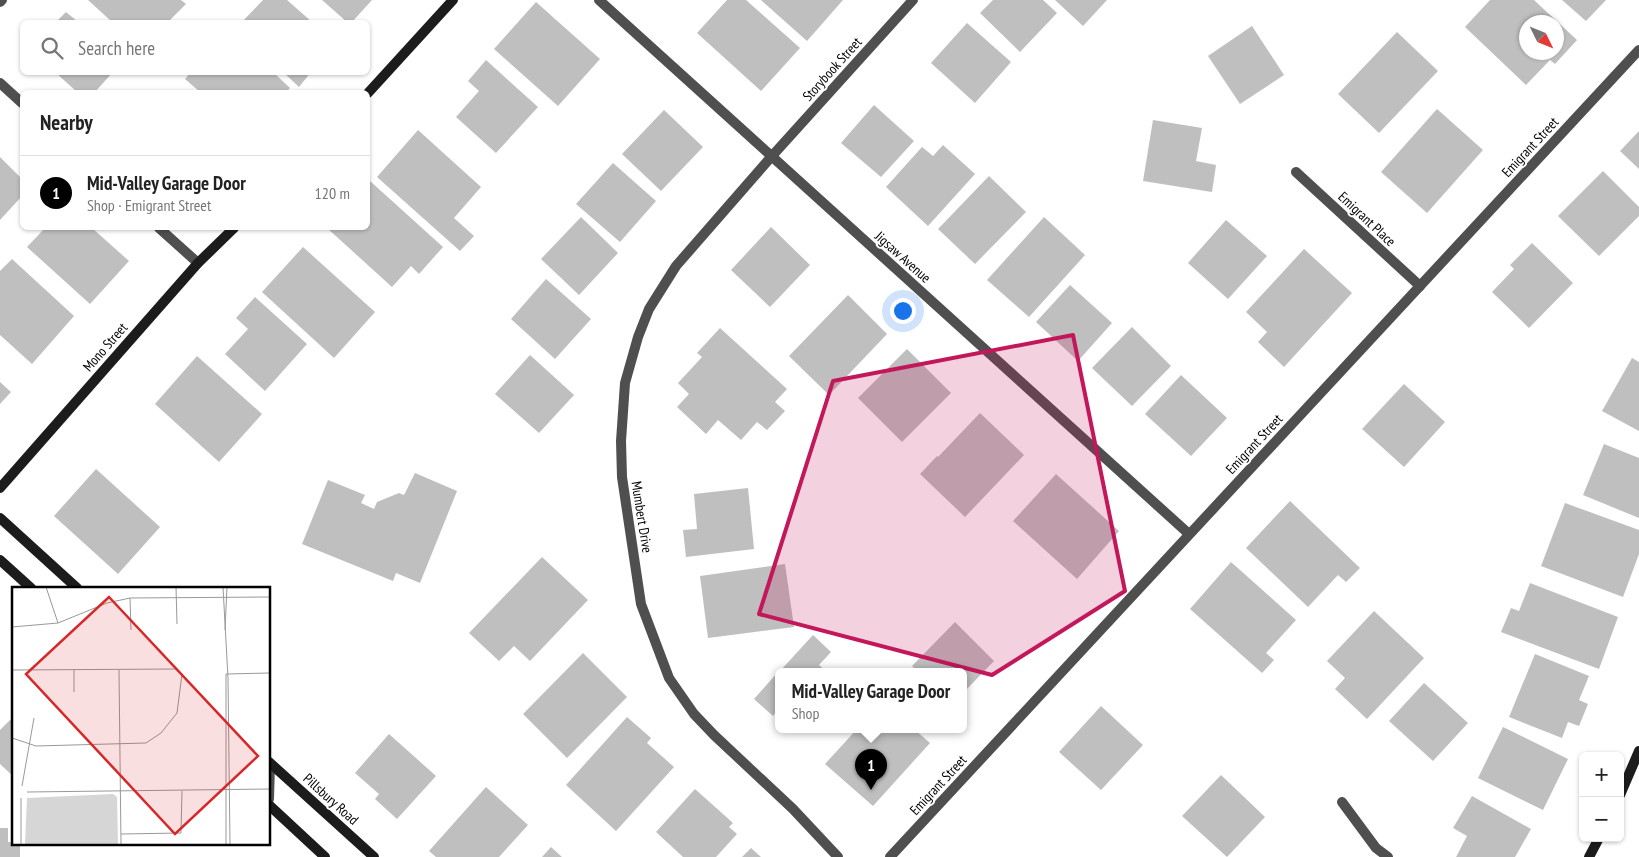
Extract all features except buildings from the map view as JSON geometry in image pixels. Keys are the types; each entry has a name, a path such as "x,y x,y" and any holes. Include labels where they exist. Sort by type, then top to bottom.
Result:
{"street":[{"path":"370,91 453,0"},
{"name":"Jigsaw Avenue","path":"599,0 1189,534"},
{"name":"Storybook Street","path":"772,156 913,0"},
{"name":"Emigrant Street","path":"890,857 1639,50"},
{"path":"0,82 20,101"},
{"name":"Mumbert Drive","path":"772,156 676,266 649,308 638,337 625,383 621,441 622,477 642,604 668,678 694,714 793,810 838,857"},
{"name":"Emigrant Place","path":"1296,172 1420,286"},
{"path":"161,230 198,263"},
{"name":"Mono Street","path":"0,488 198,263 232,230"},
{"path":"0,518 76,587"},
{"path":"0,560 30,587"},
{"path":"1624,786 1639,751"},
{"name":"Pillsbury Road","path":"270,763 374,857"},
{"path":"1342,802 1376,848 1388,857"},
{"path":"270,806 325,857"},
{"path":"1589,857 1597,842"}],"highlighted area":[{"path":"1073,335 1125,591 992,675 759,614 833,381"}],"place":[{"name":"Mid-Valley Garage Door","path":"871,790"}]}
